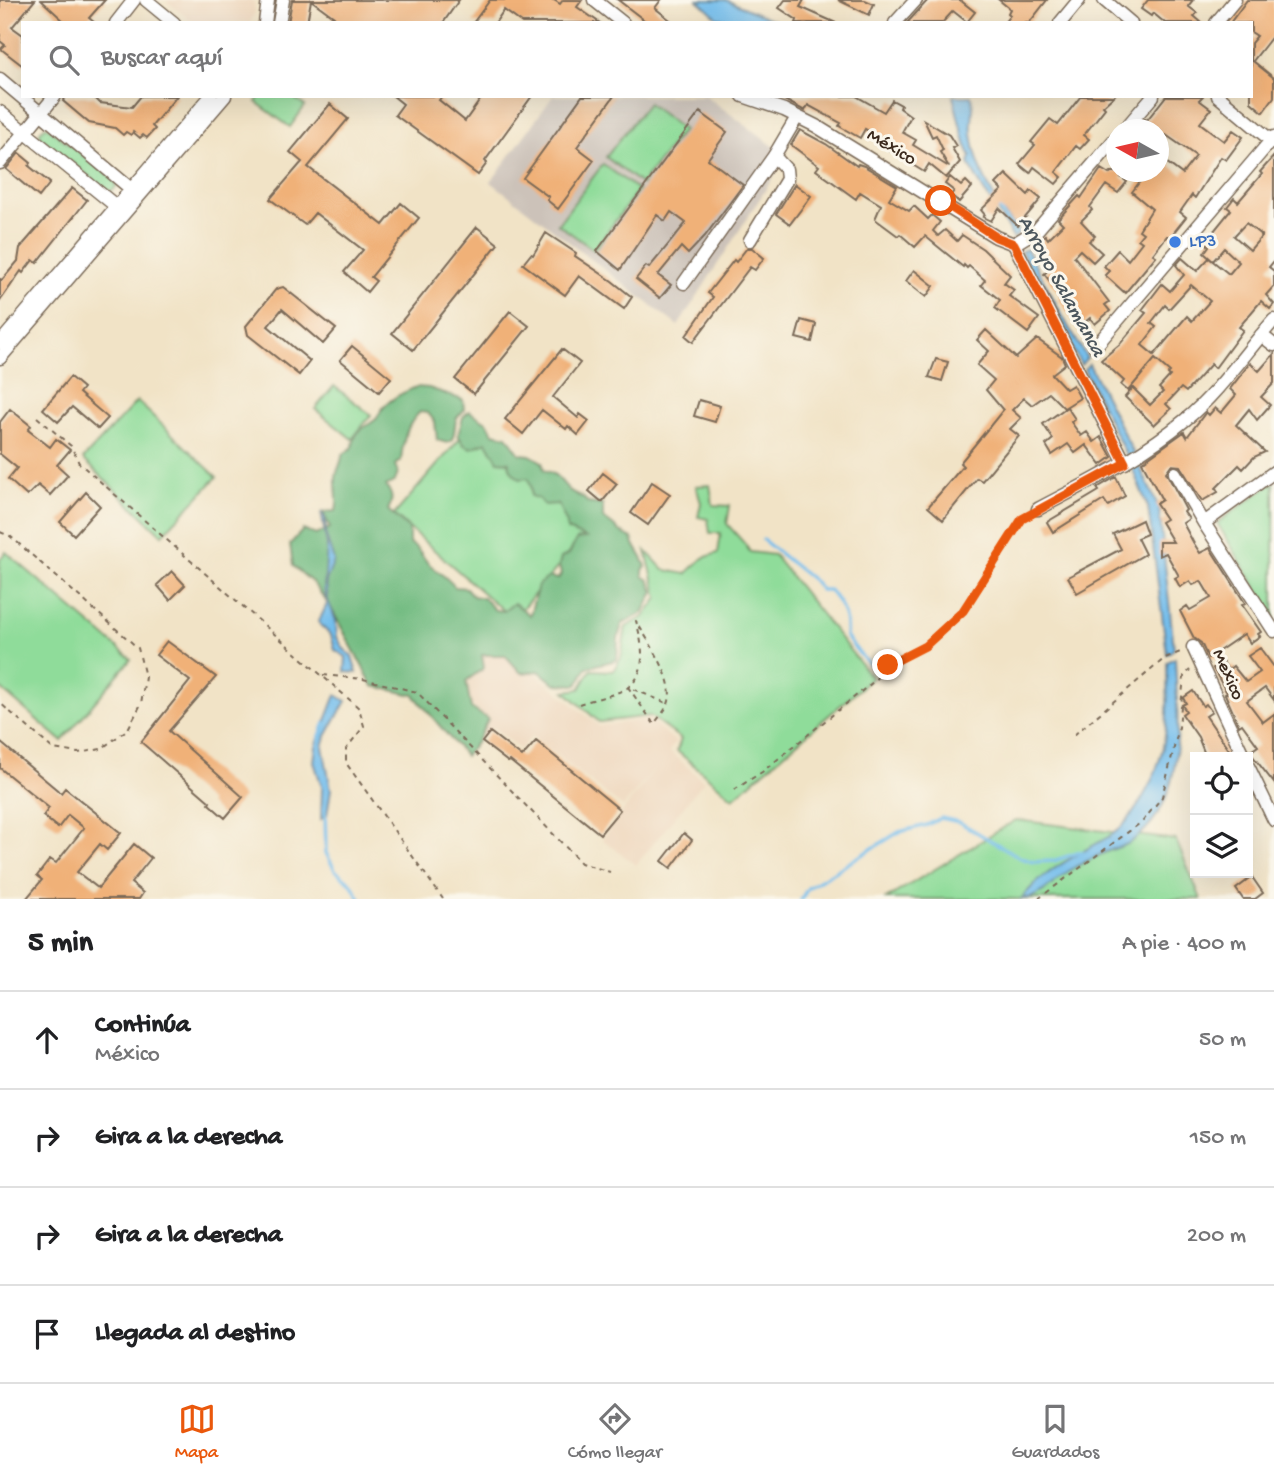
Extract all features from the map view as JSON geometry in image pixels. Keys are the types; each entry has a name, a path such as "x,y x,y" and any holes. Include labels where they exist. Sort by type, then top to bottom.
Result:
{"street":[{"path":"118,21 134,0"},
{"path":"146,0 172,21"},
{"path":"265,21 268,0"},
{"path":"279,21 283,0"},
{"path":"594,0 620,21"},
{"path":"897,21 916,0"},
{"path":"1062,21 1079,0"},
{"path":"1104,0 1129,21"},
{"path":"1218,21 1235,0"},
{"path":"0,79 21,96"},
{"path":"23,98 135,193"},
{"path":"0,163 53,98"},
{"path":"0,358 17,331 121,210 209,98"},
{"path":"135,193 223,98"},
{"name":"México","path":"750,98 797,117 848,145 996,237 1019,242"},
{"path":"1133,119 1151,98"},
{"path":"1095,346 1273,140 1220,98"},
{"path":"0,112 121,210"},
{"path":"684,283 774,156 797,117"},
{"path":"1106,150 1037,230 1019,242 1125,463"},
{"path":"750,240 787,179 786,169 774,156"},
{"path":"1038,509 1125,463 1186,419 1212,395 1274,320"},
{"path":"0,343 17,331"},
{"path":"1261,335 1274,345"},
{"path":"1204,523 1274,471"},
{"path":"1175,473 1274,631"},
{"name":"Mexico","path":"1193,647 1242,752"},
{"path":"1253,776 1274,820"}],"path":[{"path":"37,416 71,446 79,463 359,708 364,726 346,749 346,763 443,899"},
{"path":"734,790 762,772 873,682 888,665 916,652 963,611 1022,519 1038,509"},
{"path":"0,532 10,536 138,648 145,677 141,704 128,729 101,749 78,753 53,749 0,702"},
{"path":"579,704 628,687 641,669 642,640 636,621 663,667 671,689 669,704 654,724 628,687"},
{"path":"1074,736 1165,658 1193,647"},
{"path":"1038,899 1143,821 1162,797 1179,727 1184,676 1187,671 1201,668"},
{"path":"321,675 363,679 417,692 582,863 610,872"},
{"path":"628,687 669,704"}],"shaded area":[{"path":"165,0 254,0 255,12 251,21 191,21"},
{"path":"552,98 709,98 787,156 678,326 491,182"},
{"path":"494,639 599,726 649,719 676,742 669,751 704,781 636,865 602,839 659,763 623,807 532,736 520,749 493,727 481,738 476,733 488,719 454,690"}],"green space":[{"path":"259,98 294,98 305,106 290,127 256,102"},
{"path":"648,103 683,130 641,184 606,157"},
{"path":"46,126 115,180 116,187 107,191 40,137 40,131"},
{"path":"603,164 638,190 594,250 558,224"},
{"path":"334,386 371,415 352,439 315,409"},
{"path":"416,387 429,388 463,400 464,410 456,419 453,440 447,443 437,440 435,422 428,413 420,412 411,422 401,460 395,465 398,473 395,481 386,486 392,498 388,510 409,529 409,543 455,587 466,588 473,596 483,598 495,610 504,611 514,603 530,615 538,585 549,577 558,579 561,574 561,558 569,554 577,539 586,538 567,530 558,504 544,505 531,496 528,478 520,479 512,472 509,462 498,461 487,442 471,448 464,445 458,435 463,417 469,411 488,423 493,433 507,436 520,454 530,455 542,462 544,470 555,475 570,491 588,503 603,505 603,518 632,538 646,567 643,576 649,580 654,592 643,613 622,624 617,660 587,667 577,685 555,684 539,671 521,673 505,655 482,655 484,668 466,681 471,708 488,719 476,743 465,756 414,695 373,686 331,608 313,583 293,566 290,544 303,530 316,535 330,528 323,512 336,511 336,477 342,455 353,447 358,432 377,418 386,404"},
{"path":"137,401 217,477 162,535 83,459"},
{"path":"470,427 589,531 513,619 394,515"},
{"path":"1274,482 1274,617 1217,523"},
{"path":"710,485 713,505 730,506 727,524 750,552 774,555 872,678 733,798 677,751 681,739 650,716 599,722 565,691 580,689 591,670 613,671 621,658 626,627 644,617 658,598 646,551 664,570 686,574 703,558 718,553 721,533 710,533 708,519 698,517 701,503 696,486"},
{"path":"6,552 131,659 62,741 0,688 0,559"},
{"path":"1016,820 1176,840 1201,899 886,899"}],"water":[{"path":"698,0 726,0 775,21 733,21 718,18"},
{"path":"953,98 971,98 972,134 978,162 995,199 1019,233 1013,238 969,163 971,156 963,137"},
{"path":"1027,249 1087,358 1081,365 1021,251"},
{"path":"1089,364 1134,454 1128,459 1084,369"},
{"path":"1136,459 1159,508 1174,649 1167,654 1148,507 1130,463"},
{"path":"321,512 325,518 326,536 334,561 326,581 328,600 336,621 337,637 343,648 352,656 357,673 345,672 346,657 335,650 331,635 319,621 327,604 324,589 327,546"},
{"path":"1175,658 1176,758 1171,783 1162,806 1149,826 1129,843 1075,867 1043,892 1021,899 1050,872 1118,830 1137,807 1150,785 1162,751 1167,718 1167,662"},
{"path":"336,695 346,701 326,736 323,747 331,789 327,815 321,819 322,787 314,762 316,746"}],"building":[{"path":"0,0 35,0 12,27 21,34 21,64 1,49 5,45 0,41"},
{"path":"41,0 105,0 89,18 93,21 64,21"},
{"path":"292,0 311,0 307,21 288,21"},
{"path":"311,0 459,0 444,21 331,21 334,17"},
{"path":"490,0 554,0 560,4 563,0 582,0 577,7 597,21 519,21 504,10 496,21 474,21"},
{"path":"618,0 661,0 655,8 671,21 645,21"},
{"path":"785,0 804,0 800,7 832,21 797,21 779,8"},
{"path":"838,0 865,0 874,4 869,15"},
{"path":"928,0 960,0 975,12 968,21 953,11 944,21 909,21"},
{"path":"999,0 1047,0 1031,21 1006,21 1010,15 1010,9"},
{"path":"1148,0 1193,0 1188,6 1197,13 1194,16 1200,21 1163,21 1153,13 1151,16 1141,9"},
{"path":"1247,0 1274,0 1274,34 1253,61 1253,41 1257,36 1253,33 1253,21 1231,21"},
{"path":"1253,61 1274,78 1274,97 1263,112 1251,102"},
{"path":"65,98 95,98 100,103 132,107 139,98 175,98 152,126 155,129 147,138 143,135 140,138 133,132 131,135 126,132 123,135 115,128 89,123 63,101"},
{"path":"396,98 440,98 439,100 465,121 482,98 531,98 485,161 487,163 478,175 395,115 403,104"},
{"path":"581,98 613,98 577,147 594,160 558,209 547,200 549,197 523,178"},
{"path":"781,98 860,98 884,112 892,100 911,116 902,132 916,140 913,145 949,167 940,152 943,150 936,135 932,137 924,120 949,135 956,146 952,148 960,162 946,178 929,164 924,172 890,151 891,149 882,144 884,140 865,129 860,138 839,126 841,123 808,105 805,111"},
{"path":"1079,98 1112,98 1103,106 1105,108 1084,135 1089,139 1080,149 1076,146 1056,172 1062,177 1056,184 1034,167 1030,173 1019,164 1035,145 1031,142 1050,119 1058,125"},
{"path":"1164,98 1201,98 1199,100 1211,109 1200,123 1224,141 1233,130 1243,137 1226,160 1221,157 1195,198 1192,195 1180,212 1186,217 1170,237 1167,236 1153,254 1156,256 1125,293 1105,275 1109,271 1104,266 1118,250 1128,260 1142,242 1138,239 1143,233 1139,230 1152,209 1132,192 1140,182 1169,182 1169,164 1182,174 1196,156 1169,137 1169,119 1148,119"},
{"path":"330,104 348,119 308,167 383,225 401,203 419,218 371,277 376,281 367,292 344,272 363,250 315,213 305,225 270,199 302,162 290,152"},
{"path":"700,112 727,132 708,159 743,185 688,254 681,247 658,275 671,285 660,298 636,279 646,266 649,268 686,223 671,212 665,221 657,215 620,270 597,251"},
{"path":"800,130 857,166 864,166 897,186 889,199 909,211 914,206 928,219 932,215 940,222 933,231 938,236 945,230 957,241 962,235 983,249 1010,275 1004,283 1014,290 1009,296 1039,318 1028,333 995,308 1000,300 981,285 985,280 969,266 963,267 925,236 915,247 875,219 881,205 860,192 856,199 816,170 819,166 791,145"},
{"path":"19,153 31,163 29,166 50,183 39,197 6,169"},
{"path":"1274,156 1274,261 1269,267 1274,271 1274,286 1266,295 1274,304 1270,309 1261,301 1239,327 1243,330 1215,368 1211,364 1186,392 1181,388 1166,404 1171,409 1154,425 1125,397 1133,388 1150,405 1163,392 1159,388 1170,376 1170,372 1155,359 1128,391 1121,385 1124,381 1101,360 1120,344 1146,313 1142,310 1162,284 1170,291 1184,275 1176,265 1182,258 1197,271 1209,258 1229,274 1239,262 1224,248 1213,261 1204,253 1209,246 1205,242 1231,210 1227,207 1234,198 1238,202 1262,174 1260,172","holes":["1246,223 1262,236 1250,250 1234,236","1191,285 1210,301 1192,321 1187,316 1154,355 1142,345 1156,327 1151,323 1165,305 1169,309"]},
{"path":"1101,169 1106,172 1106,182 1127,182 1118,193 1106,185 1090,207 1092,210 1081,221 1095,236 1089,241 1102,253 1093,262 1080,250 1074,256 1109,302 1105,305 1110,311 1095,324 1090,318 1078,328 1059,299 1062,295 1044,274 1054,265 1038,241 1045,235 1048,239 1063,224 1058,219 1079,196 1081,198"},
{"path":"1006,174 1028,195 1031,191 1041,199 1018,226 999,208 991,221 983,217 985,215 981,210 1002,190 996,184"},
{"path":"950,177 961,186 966,181 972,187 959,202 951,195 954,191 945,184"},
{"path":"795,184 811,196 790,224 776,214"},
{"path":"72,188 87,200 37,263 33,260 23,273 21,271 0,301 0,279 2,280 18,261 20,248"},
{"path":"477,227 498,244 413,350 392,333"},
{"path":"546,233 632,297 624,309 579,276 565,295 523,264 533,255"},
{"path":"747,248 752,248 764,258 755,270 750,267 693,342 686,336 713,297 708,293"},
{"path":"914,270 934,286 926,297 906,281"},
{"path":"283,287 336,329 323,344 282,309 268,326 310,361 299,375 248,335 246,326 276,289"},
{"path":"510,311 529,326 474,394 455,379"},
{"path":"801,320 816,324 812,342 796,338"},
{"path":"986,330 1016,358 1037,339 1062,357 1065,364 1052,374 1066,389 1073,385 1080,398 1064,408 1049,393 1032,405 1024,398 1012,410 1021,418 1010,429 1019,436 982,481 977,478 943,520 928,507 963,466 960,463 1003,410 986,390 994,380 977,365 989,351 977,340"},
{"path":"352,346 391,378 379,392 340,360"},
{"path":"562,349 580,363 553,397 578,418 580,414 589,421 578,435 542,410 523,434 505,419"},
{"path":"1274,354 1274,383 1261,397 1270,405 1257,420 1249,409 1236,425 1265,452 1254,457 1243,469 1239,465 1216,488 1218,492 1202,501 1180,466 1171,465 1166,472 1186,510 1184,512 1189,519 1183,523 1193,542 1200,553 1210,548 1245,603 1242,605 1261,632 1258,634 1260,636 1250,643 1244,634 1216,653 1218,657 1208,658 1180,611 1187,606 1190,610 1211,598 1201,581 1193,585 1190,581 1180,587 1175,578 1179,576 1166,553 1159,556 1159,542 1173,542 1161,522 1166,519 1156,504 1162,500 1142,462 1184,432 1187,437 1206,412 1209,415 1215,408 1221,413 1236,395 1230,389 1250,363 1259,371"},
{"path":"936,359 948,362 942,381 929,377"},
{"path":"70,377 83,388 79,393 108,418 98,429 72,407 58,422 43,409"},
{"path":"699,400 720,406 715,422 694,416"},
{"path":"1067,407 1075,419 1071,422 1081,436 1087,432 1094,442 1101,437 1112,457 1101,465 1086,445 1075,453 1068,444 1052,455 1046,445 1053,439 1043,424"},
{"path":"10,409 31,426 28,430 50,447 56,439 70,450 57,465 68,475 50,495 38,485 27,496 8,479 17,468 0,454 0,422"},
{"path":"603,473 617,484 602,502 589,491"},
{"path":"1116,477 1125,496 1108,506 1104,500 1053,532 1047,522 1099,491 1097,488"},
{"path":"652,482 670,494 648,525 631,513"},
{"path":"86,492 100,506 74,535 60,522"},
{"path":"1142,520 1147,534 1137,538 1145,554 1077,593 1068,577 1121,549 1113,534"},
{"path":"172,571 185,585 170,600 157,585"},
{"path":"167,641 216,677 169,731 243,797 225,818 141,742 190,681 156,655"},
{"path":"1260,648 1274,667 1274,700 1265,688 1247,701 1263,722 1274,714 1274,783 1253,756 1251,751 1258,746 1242,724 1239,726 1225,694 1227,693 1213,668 1223,662 1228,670 1233,666 1246,682 1260,672 1248,656"},
{"path":"1193,691 1203,706 1206,704 1212,712 1206,716 1231,752 1204,752 1198,737 1182,714 1186,711 1182,705 1186,703 1183,698"},
{"path":"490,732 522,757 536,741 620,810 600,834 510,761 482,742"},
{"path":"0,742 61,793 65,788 121,833 107,850 100,844 77,872 98,888 134,844 151,858 131,883 143,893 139,899 26,899 42,880 37,876 50,859 56,863 84,828 68,815 58,828 43,816 49,808 0,768"},
{"path":"684,833 692,840 671,868 662,861"},
{"path":"1253,878 1263,893 1255,899 1243,899 1236,889"}],"waterway":[{"path":"763,540 821,590 829,590 843,612 846,637 878,671"},
{"path":"320,742 325,723"},
{"path":"325,813 326,853 335,870 351,883 360,899"},
{"name":"Arroyo Salamanca","path":"801,899 808,888 899,832 927,825 941,818 959,822 1021,858 1034,862 1053,861 1081,852"}],"place":[{"name":"LP3","path":"1175,242"}],"route":[{"path":"888,665 925,646 963,611 1022,519 1125,463 1014,244 996,237 941,201"}]}
